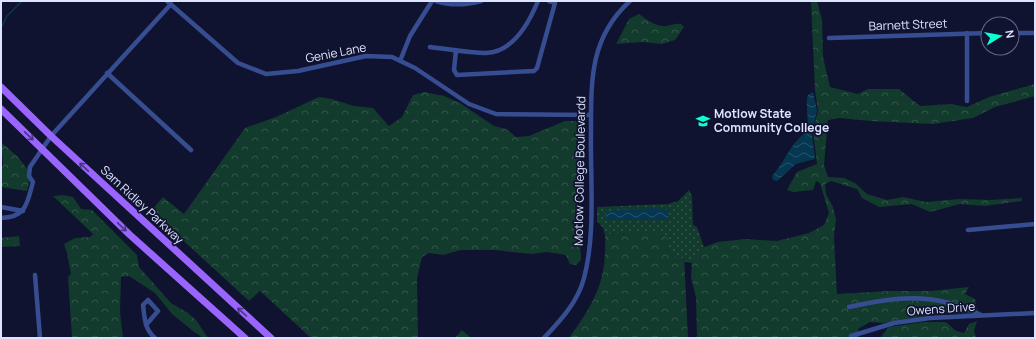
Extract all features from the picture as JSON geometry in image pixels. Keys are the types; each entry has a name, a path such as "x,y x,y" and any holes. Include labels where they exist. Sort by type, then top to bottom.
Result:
{"main road":[{"name":"Sam Ridley Parkway","path":"1,87 51,136 270,338"},
{"path":"1,109 130,235 245,338"}],"street":[{"path":"400,60 410,36 432,1"},
{"path":"436,1 446,4 465,4 481,1"},
{"path":"430,47 487,53 502,48 515,40 526,25 538,1"},
{"path":"456,50 454,70 456,75 534,71 537,68 555,2 549,1"},
{"name":"Motlow College Boulevardd","path":"544,338 567,313 584,280 590,243 591,82 602,40 611,22 630,1"},
{"path":"1,218 18,215 26,207 33,182 29,176 30,167 51,136 169,3"},
{"name":"Genie Lane","path":"169,3 238,63 266,74 298,71 366,56 392,57 415,68 469,104 496,114 591,115"},
{"path":"967,101 968,33"},
{"name":"Barnett Street","path":"829,38 980,33"},
{"path":"1020,33 1035,33"},
{"path":"107,73 191,150"},
{"path":"1,207 22,211"},
{"path":"968,230 1035,224"},
{"path":"35,275 40,338"},
{"path":"849,307 874,301 909,298 961,305 982,316"},
{"path":"146,325 158,311 148,300 143,305 146,325 147,331 155,338"},
{"name":"Owens Drive","path":"851,336 894,323 930,318 1035,313"}],"green space":[{"path":"811,1 817,1 822,20 823,57 830,87 858,94 868,89 899,89 920,106 950,104 967,107 989,97 1035,84 1035,96 995,107 973,118 933,124 840,118 828,120 824,165 828,177 844,178 855,183 867,194 887,200 903,197 926,202 959,199 991,200 1022,198 1022,201 985,206 960,204 930,212 912,204 879,207 862,198 857,189 831,181 825,184 826,194 833,207 836,219 834,237 837,294 889,291 931,291 969,287 965,294 975,299 977,310 970,314 944,313 883,323 870,322 858,329 859,338 697,338 696,298 691,277 692,260 704,247 718,242 746,239 777,241 809,233 824,225 829,213 820,183 816,181 813,190 793,192 787,190 797,172 817,164 813,131 818,110 815,91"},
{"path":"639,14 658,25 667,26 681,24 684,27 675,40 662,44 643,42 616,44 629,19"},
{"path":"424,92 444,96 460,103 494,126 506,129 516,137 529,136 565,121 582,121 579,214 581,260 576,265 570,264 566,255 547,252 531,254 494,250 461,250 443,255 429,253 422,257 417,279 418,338 311,338 260,291 249,301 151,211 163,197 184,214 245,128 276,117 319,97 332,99 354,106 373,108 389,126 402,117 413,95"},
{"path":"1,142 18,157 31,174 27,191 1,187 1,170 3,165"},
{"path":"689,190 692,196 693,225 697,227 704,247 692,263 676,260 669,252 627,233 605,235 603,228 597,221 597,207 668,204 678,201"},
{"path":"64,195 73,197 81,209 92,210 137,255 139,267 171,303 188,313 196,320 208,338 203,338 193,331 172,314 155,293 129,276 121,277 120,312 123,338 72,338 68,277 71,274 64,244 75,238 90,237 93,234 53,196"},
{"path":"627,233 661,233 668,239 669,252 675,259 684,256 688,338 569,338 586,313 598,290 604,265 605,235"},
{"path":"19,236 20,246 1,247 1,238"},
{"path":"977,321 974,331 976,338 880,338 889,327 923,322 946,322 956,331 964,333 969,324"},
{"path":"462,330 471,338 455,338"}],"water":[{"path":"813,92 817,110 812,134 815,159 796,164 777,181 773,180 772,176 794,144 806,130 807,99 808,95"},
{"path":"657,208 669,210 668,220 606,220 606,211"}],"waterway":[{"path":"1,28 7,16 22,1"}],"place":[{"name":"Motlow State Community College","path":"703,121"}]}
